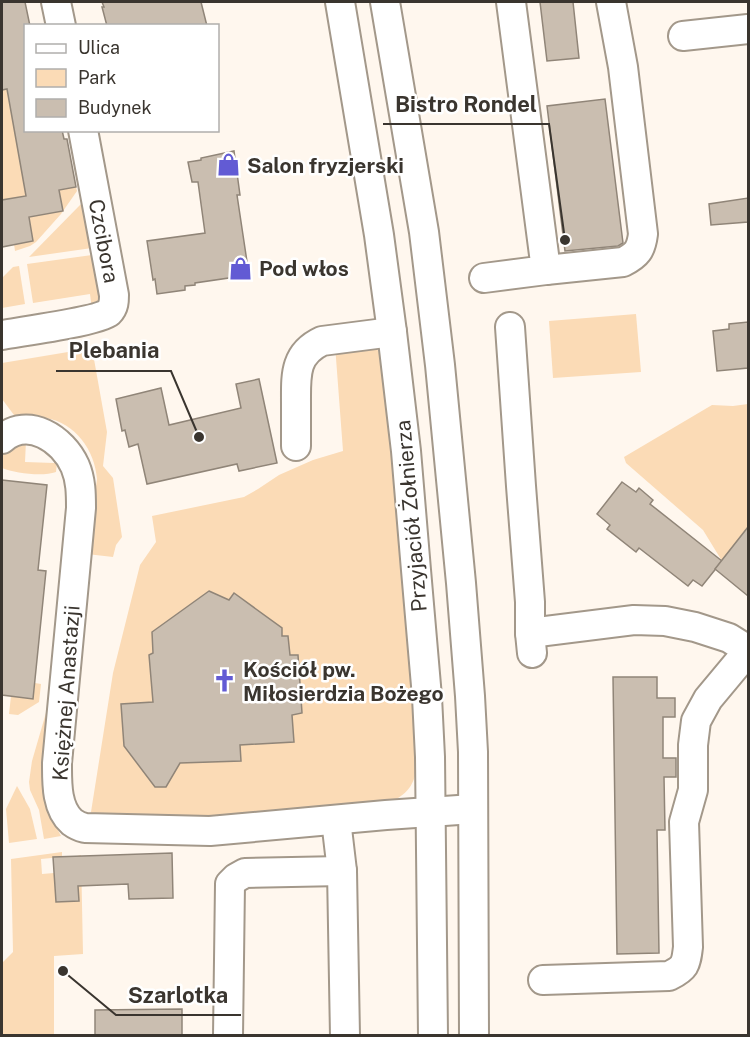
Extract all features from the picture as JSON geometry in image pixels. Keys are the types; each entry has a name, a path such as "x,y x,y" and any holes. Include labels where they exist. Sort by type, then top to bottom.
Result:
{"street":[{"path":"56,2 61,24"},
{"name":"Przyjaciół Żołnierza","path":"340,2 379,235 406,451 430,757 433,1035"},
{"name":"Przyjaciół Żołnierza","path":"385,2 424,232 440,365 461,583 473,752 474,1035"},
{"path":"510,2 546,270"},
{"path":"484,278 623,262 634,257 641,246 643,234 632,143 619,40 611,2"},
{"path":"683,36 748,29"},
{"name":"Czcibora","path":"2,335 90,319 108,312 114,304 83,132"},
{"path":"510,327 531,643 634,620 665,621 695,627 729,638 748,650 708,699 696,721 693,746 693,790 684,822 688,947 686,962 681,970 669,976 543,980"},
{"path":"296,446 296,375 305,352 322,341 392,332"},
{"name":"Księżnej Anastazji","path":"2,439 16,431 27,429 46,435 68,453 80,479 81,508 57,763 60,800 65,814 74,824 85,828 192,832 234,830 386,814 473,809"},
{"path":"336,820 342,871 345,1035"},
{"path":"228,1035 230,884 245,873 342,871"}],"green space":[{"path":"7,89 26,196 2,200 2,90"},
{"path":"76,187 77,191 61,214 36,242 15,251 14,244 33,241 29,217 63,211 59,190"},
{"path":"82,203 92,248 29,257"},
{"path":"92,255 101,306 92,310 90,294 33,303 27,264"},
{"path":"19,266 25,304 2,308 2,278 13,267"},
{"path":"636,314 641,372 553,378 549,321"},
{"path":"335,345 373,345 381,355 385,367 418,758 412,784 408,790 390,802 85,828 91,812 113,673 140,565 156,542 152,516 244,497 279,475 313,460 343,451"},
{"path":"92,348 107,432 103,466 113,478 122,537 116,545 113,557 87,554 97,479 92,458 82,439 56,421 39,417 17,419 2,399 2,363"},
{"path":"748,404 748,527 722,561 703,530 626,463 624,457 712,405"},
{"path":"26,441 25,462 54,463 55,454 58,454 56,472 29,474 2,468 3,452"},
{"path":"35,683 41,684 39,702 18,715 9,714 11,696 33,699"},
{"path":"50,699 48,811 61,836 44,839 39,810 29,782 32,761"},
{"path":"17,786 30,809 37,839 9,843 6,809"},
{"path":"62,852 62,857 41,859 42,874 54,873 56,902 78,901 77,856 81,855 83,954 54,956 54,1035 2,1036 2,963 13,952 11,859"}],"building":[{"path":"2,2 25,2 30,24 24,24 24,132 62,132 64,139 67,139 76,187 59,190 63,211 29,217 33,241 2,247 2,200 26,196 7,89 2,90"},
{"path":"102,2 201,2 206,24 106,24 102,7 104,7"},
{"path":"540,2 573,2 579,58 547,61"},
{"path":"605,99 623,243 618,246 565,251 547,106"},
{"path":"234,151 240,195 237,195 249,275 195,283 195,285 185,286 185,290 157,294 147,241 205,233 198,182 192,182 188,162"},
{"path":"748,198 748,222 711,225 709,204"},
{"path":"748,322 748,368 717,371 713,331 729,329 729,324"},
{"path":"259,379 277,463 239,471 237,464 147,484 138,444 129,447 125,430 122,431 116,399 161,388 169,425 241,408 236,384"},
{"path":"2,480 47,485 38,570 46,571 33,699 2,695"},
{"path":"622,482 636,492 639,488 653,500 650,504 722,561 702,586 693,580 688,586 639,548 636,552 607,529 610,525 597,514"},
{"path":"748,527 748,596 715,569"},
{"name":"Kościół pw. Miłosierdzia Bożego","path":"209,591 229,600 234,593 282,628 282,636 288,636 290,655 298,655 302,713 292,715 294,742 240,745 241,761 180,763 166,787 155,787 124,746 121,704 153,702 149,655 153,653 152,632"},
{"path":"613,677 657,677 657,698 675,698 675,717 663,717 663,758 676,758 676,777 664,777 665,830 657,830 659,953 617,954"},
{"path":"172,853 173,898 129,899 128,884 78,886 79,901 56,902 53,857"},
{"path":"182,1009 182,1035 95,1035 95,1010"}],"place":[{"name":"Salon fryzjerski","path":"229,165"},
{"name":"Bistro Rondel","path":"565,240"},
{"name":"Pod włos","path":"241,268"},
{"name":"Plebania","path":"199,437"},
{"name":"Kościół pw. Miłosierdzia Bożego","path":"225,681"},
{"name":"Szarlotka","path":"63,971"}]}
